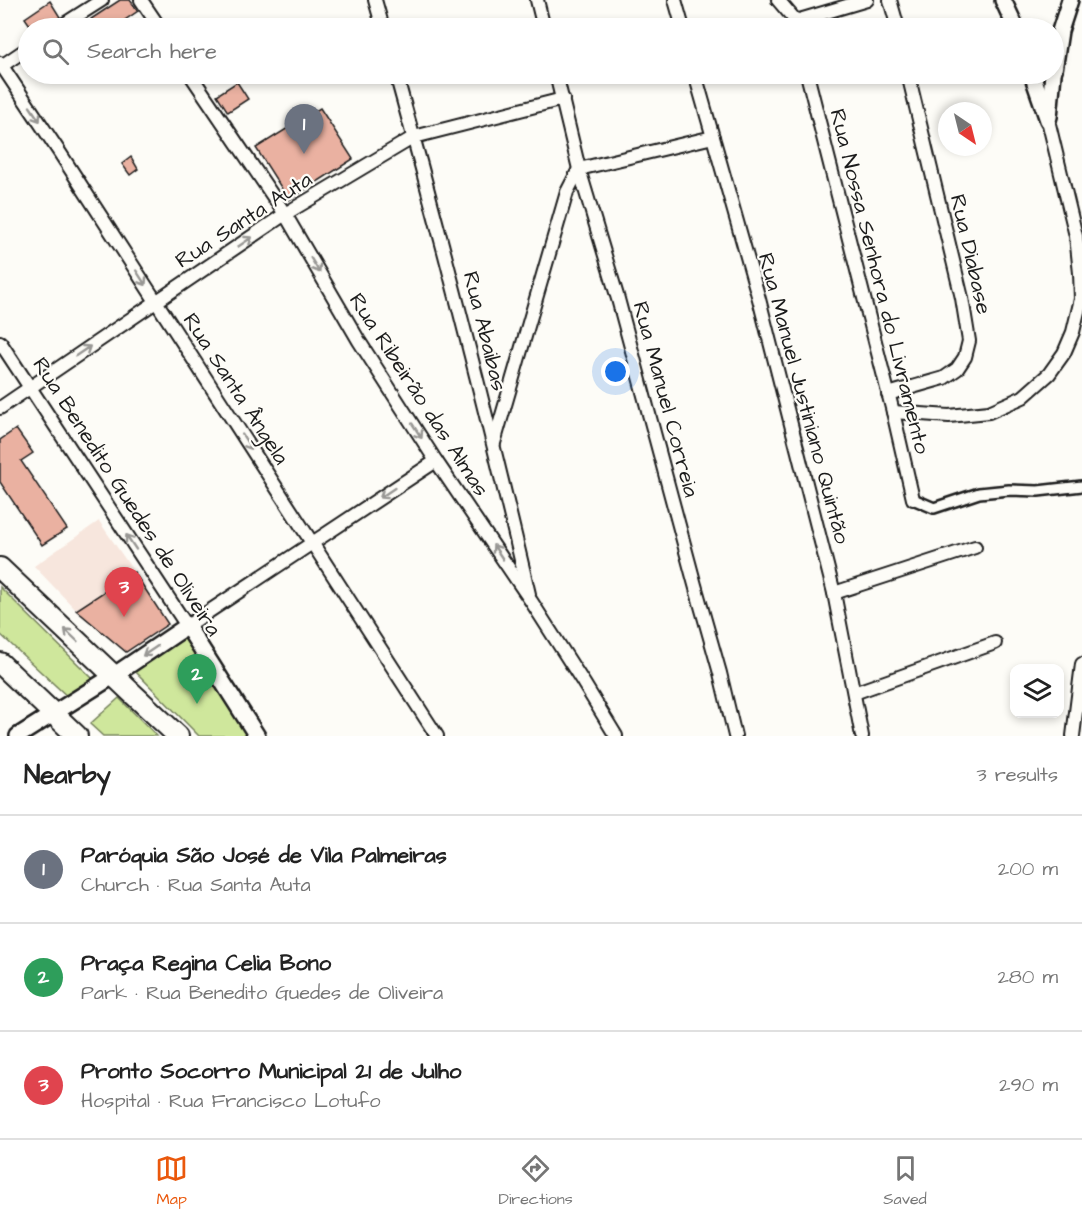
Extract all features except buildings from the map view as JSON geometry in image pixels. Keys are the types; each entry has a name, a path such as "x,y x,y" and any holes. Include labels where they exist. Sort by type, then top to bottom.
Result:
{"main road":[{"path":"0,568 178,736"},
{"path":"0,663 77,736"}],"street":[{"path":"74,18 102,0"},
{"path":"141,0 153,18"},
{"path":"375,0 380,18"},
{"path":"537,0 542,18"},
{"path":"675,0 680,18"},
{"path":"778,0 791,18"},
{"path":"816,18 867,0"},
{"path":"890,0 895,18"},
{"path":"1003,0 1011,18"},
{"path":"1064,18 1070,0"},
{"path":"1,65 18,54"},
{"name":"Rua Santa Ângela","path":"1,65 437,736"},
{"name":"Rua Ribeirão das Almas","path":"197,84 285,214 359,341 436,461 531,601 616,736"},
{"name":"Rua Abaibas","path":"399,84 494,444 531,601"},
{"name":"Rua Manuel Correia","path":"559,84 579,170 618,299 720,673 735,736"},
{"name":"Rua Manuel Justiniano Quintão","path":"698,84 759,299 834,593 862,736"},
{"name":"Rua Nossa Senhora do Livramento","path":"810,84 913,499"},
{"name":"Rua Diabase","path":"888,394 944,378 957,369 965,357 969,341 962,298 910,84"},
{"path":"893,412 949,416 989,412 1023,396 1049,374 1064,353 1073,332 1081,298 1080,273 1076,236 1048,120 1035,84"},
{"path":"1048,120 1052,84"},
{"name":"Rua Santa Auta","path":"0,408 285,214 414,136 563,99"},
{"path":"494,444 567,192 579,170 713,137"},
{"name":"Rua Benedito Guedes de Oliveira","path":"0,342 257,736"},
{"path":"18,736 113,676 436,461"},
{"path":"913,499 934,508 979,493 1009,490 1038,491 1082,486"},
{"path":"834,593 975,547"},
{"path":"854,693 995,643"},
{"path":"1073,736 1082,664"},
{"path":"1067,736 1075,716"}],"shaded area":[{"path":"99,521 134,572 76,610 34,566"}],"green space":[{"path":"0,587 95,681 69,698 0,634"},
{"path":"187,635 247,736 199,736 135,671"},
{"path":"119,698 157,736 103,736 90,724"}],"place":[{"name":"Paróquia São José de Vila Palmeiras","path":"304,154"},
{"name":"Pronto Socorro Municipal 21 de Julho","path":"124,617"},
{"name":"Praça Regina Celia Bono","path":"197,704"}]}
